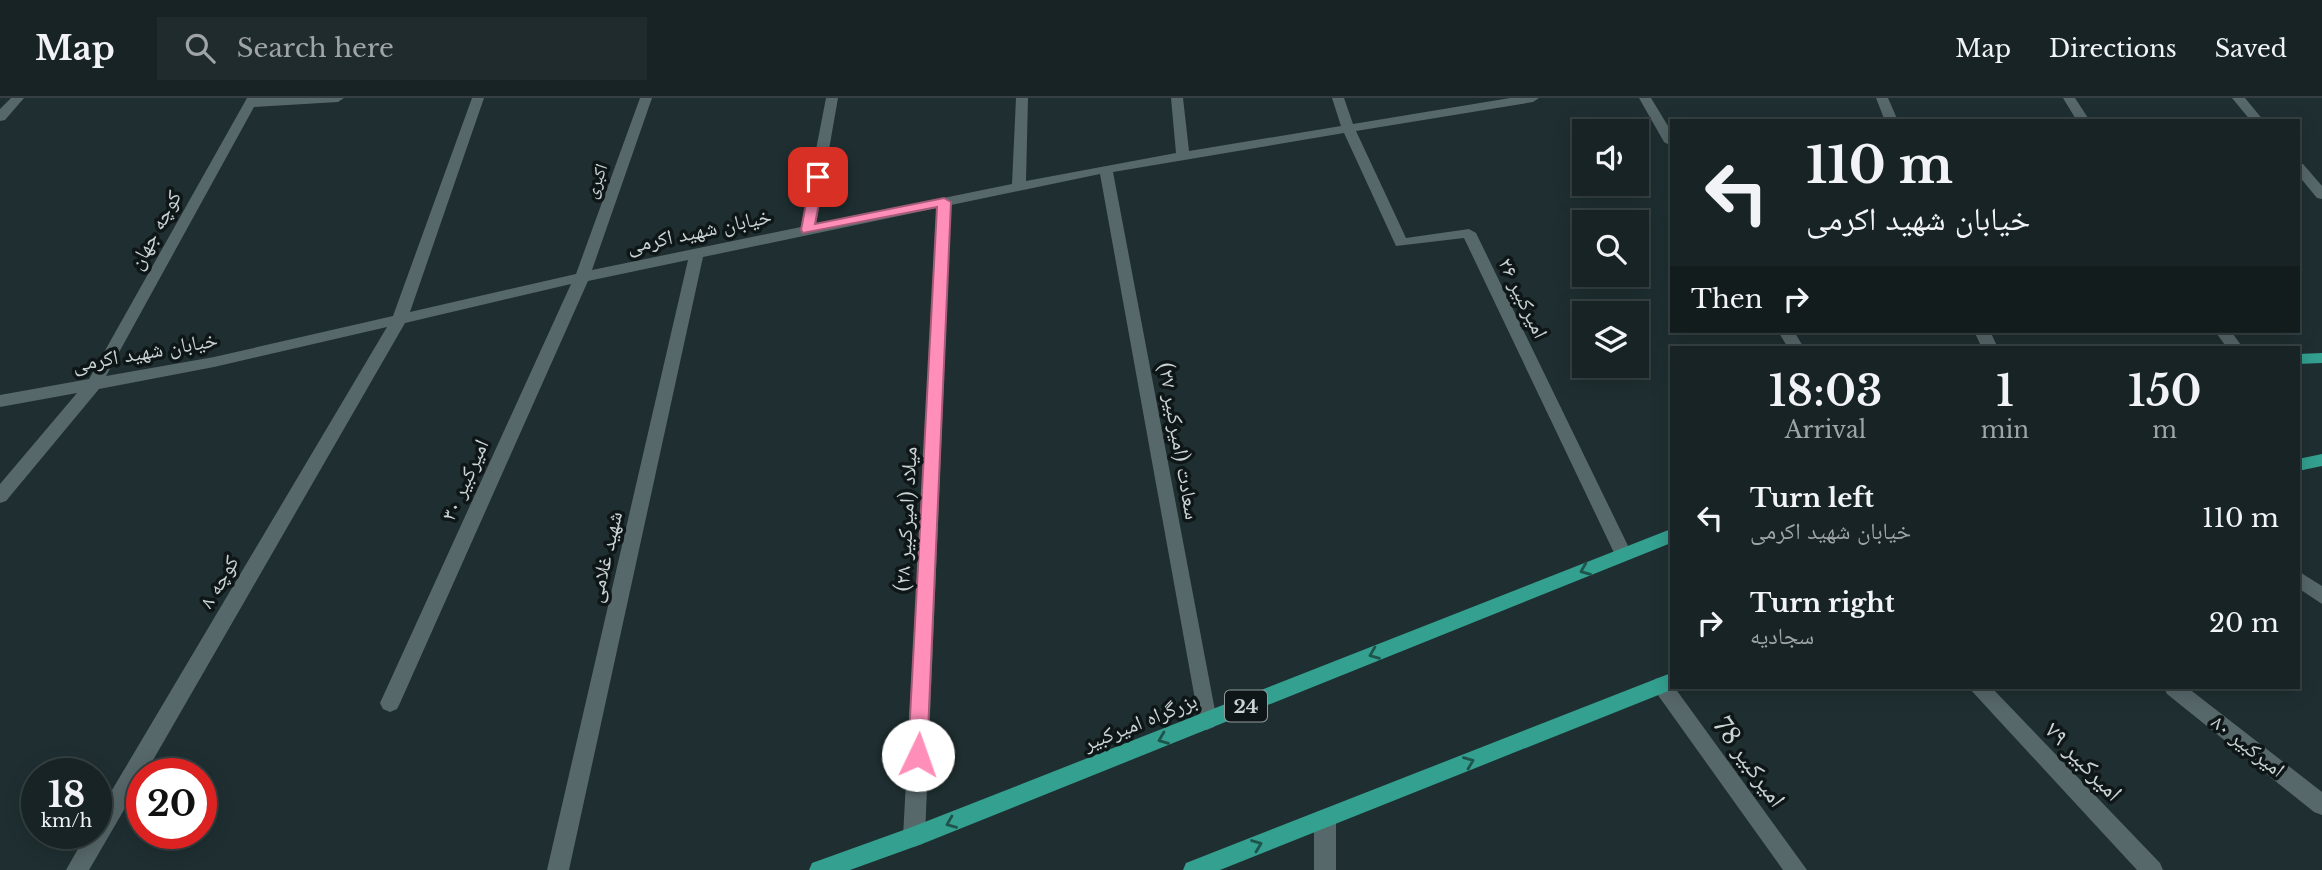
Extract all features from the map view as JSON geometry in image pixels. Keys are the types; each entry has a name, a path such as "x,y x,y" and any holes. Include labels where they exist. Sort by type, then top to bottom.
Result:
{"main road":[{"path":"2300,359 2322,358"},
{"path":"2300,465 2322,460"},
{"name":"بزرگراه امیرکبیر","path":"820,870 914,838 1670,536"},
{"path":"1194,870 1667,683"}],"street":[{"path":"0,117 18,98"},
{"path":"251,101 338,98"},
{"name":"کوچه ۸","path":"77,870 400,318 478,98"},
{"name":"اکبری","path":"582,276 646,98"},
{"path":"808,230 832,98"},
{"path":"1019,188 1022,98"},
{"path":"1177,98 1183,156"},
{"path":"1338,98 1349,130"},
{"name":"خیابان شهید اکرمی","path":"0,401 214,362 582,276 696,255 1106,169 1533,98"},
{"path":"1645,98 1670,140"},
{"path":"1882,98 1891,119"},
{"path":"2069,98 2083,119"},
{"path":"2238,98 2256,119"},
{"name":"کوچه جهان","path":"0,496 95,382 251,101"},
{"name":"امیرکبیر ۲۶","path":"1349,130 1401,243 1469,233 1623,554"},
{"name":"سعادت (امیرکبیر ۲۷)","path":"1106,169 1207,721"},
{"path":"2300,169 2322,195"},
{"name":"میلاد (امیرکبیر ۲۸)","path":"914,838 944,202"},
{"name":"شهید غلامی","path":"558,870 696,255"},
{"name":"امیرکبیر ۳۰","path":"390,702 582,276"},
{"path":"2300,580 2322,596"},
{"name":"امیرکبیر 78","path":"1671,689 1796,870"},
{"name":"امیرکبیر ۷۹","path":"1980,689 2152,870"},
{"name":"امیرکبیر ۸۰","path":"2175,689 2322,805"},
{"path":"1325,819 1325,870"}],"route":[{"path":"818,177 808,230 944,202 918,755"}]}
